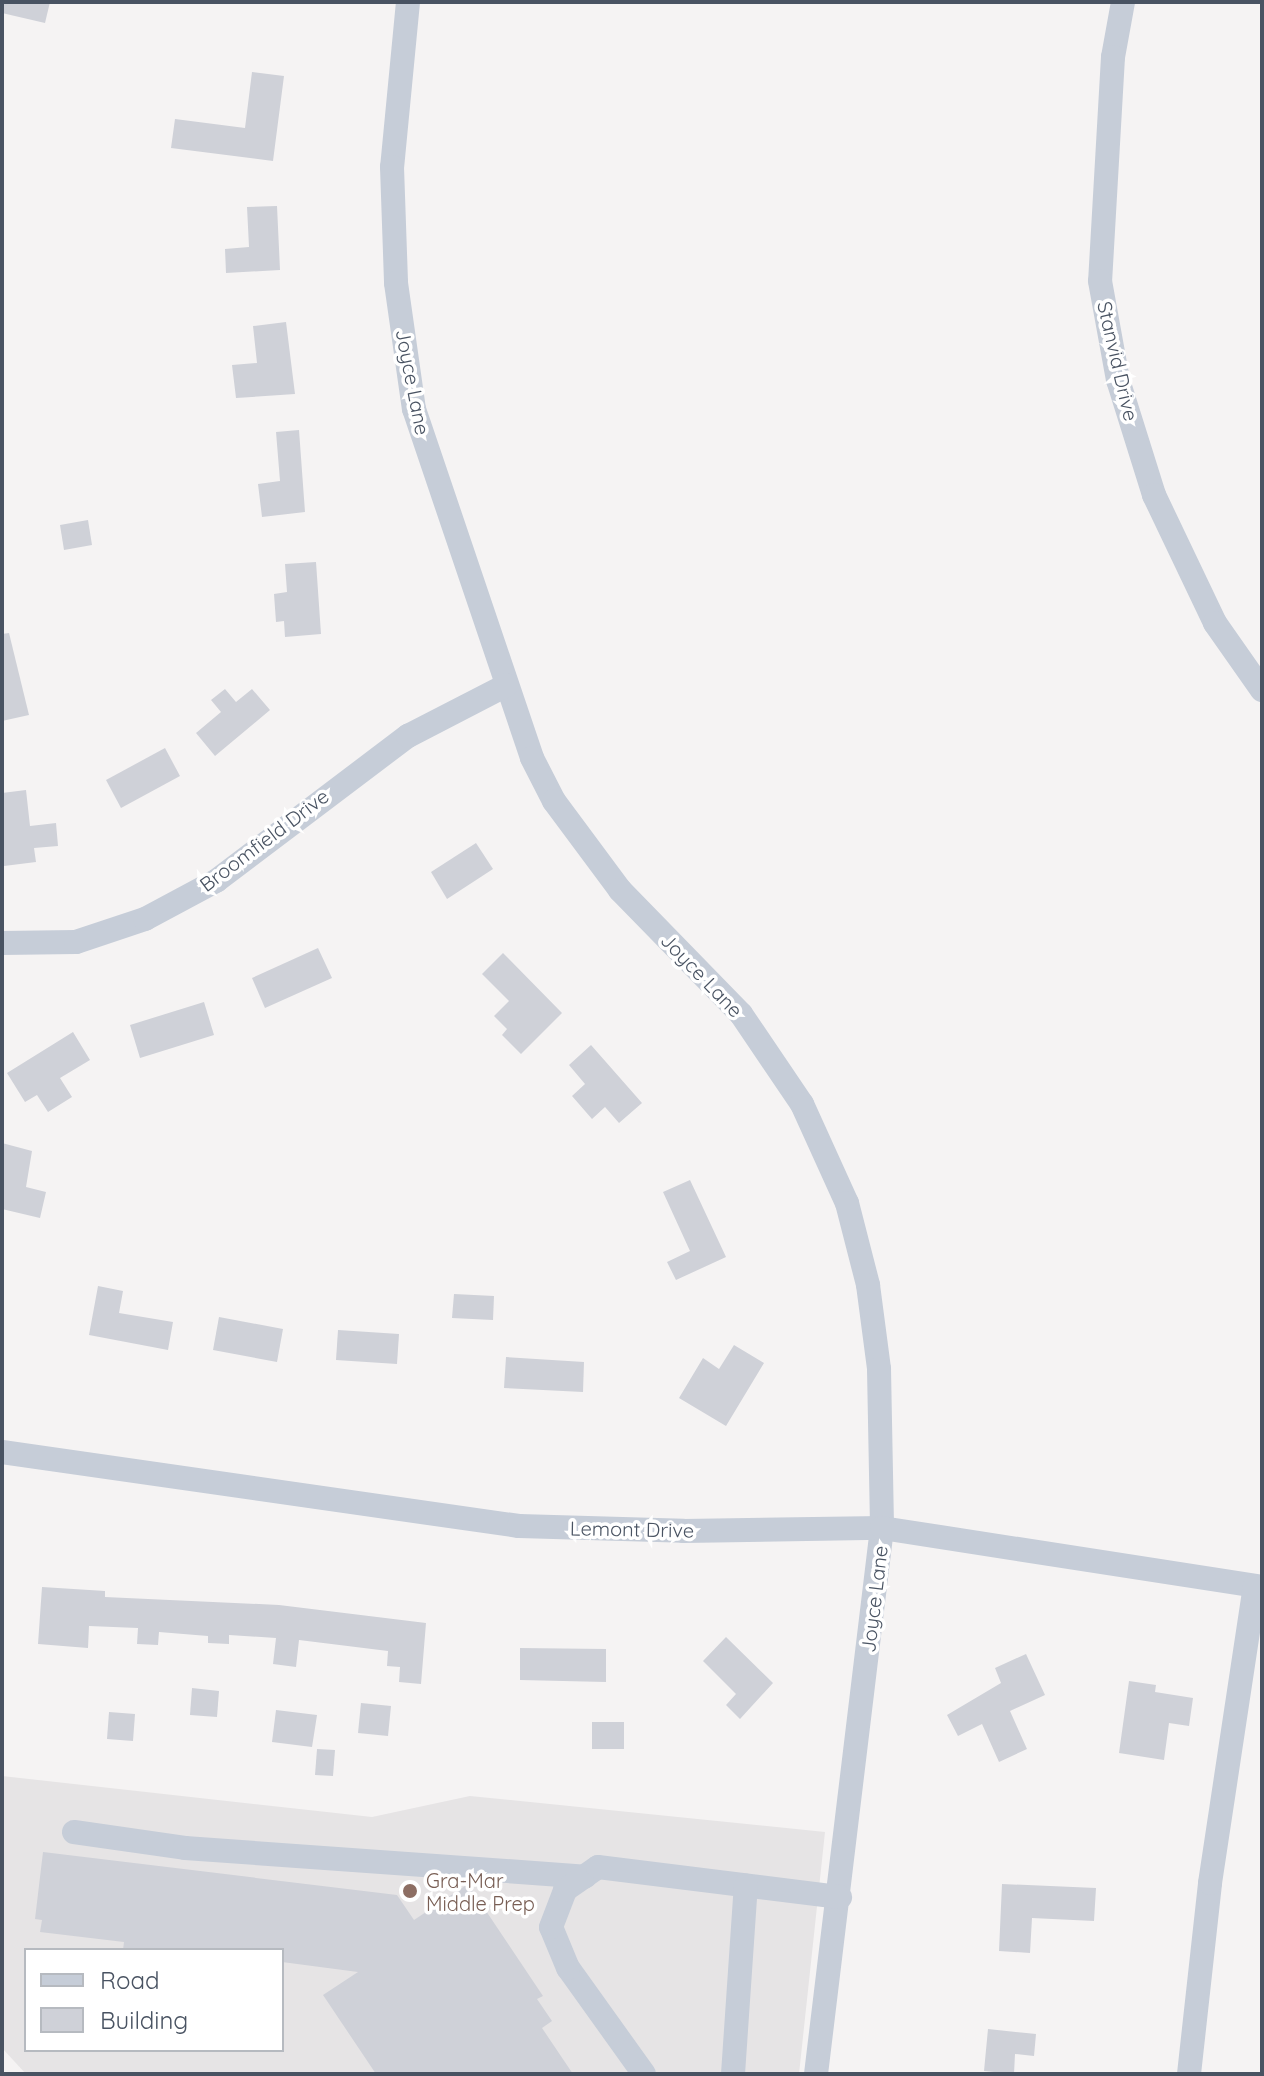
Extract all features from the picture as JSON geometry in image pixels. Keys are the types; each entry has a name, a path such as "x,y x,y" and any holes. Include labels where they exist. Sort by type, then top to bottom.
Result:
{"street":[{"name":"Joyce Lane","path":"408,2 392,167 396,283 414,409 532,758 554,801 620,890 741,1014 802,1104 847,1203 868,1285 879,1369 882,1528 840,1897 816,2074"},
{"name":"Stanvid Drive","path":"1123,2 1113,57 1100,281 1118,380 1154,495 1215,623 1262,690"},
{"name":"Broomfield Drive","path":"2,943 76,942 145,919 216,881 408,736 507,685"},
{"name":"Lemont Drive","path":"2,1452 120,1473 519,1526 683,1531 882,1528 1258,1586"},
{"path":"1189,2074 1210,1883 1258,1586"},
{"path":"74,1832 185,1848 585,1877"},
{"path":"644,2074 568,1968 551,1927 565,1890 598,1867 840,1897"},
{"path":"733,2074 746,1885"}],"shaded area":[{"name":"Gra-Mar Middle Prep","path":"2,1776 372,1817 470,1796 825,1832 799,2074 26,2074 2,2048"}],"building":[{"path":"2,2 50,2 45,23 2,13"},
{"path":"252,72 284,76 273,161 171,148 175,119 245,128"},
{"path":"277,206 280,270 226,273 225,249 249,247 247,207"},
{"path":"286,322 295,394 236,398 232,365 257,363 253,326"},
{"path":"299,430 305,512 262,517 258,484 280,481 276,432"},
{"path":"88,520 92,545 64,550 60,525"},
{"path":"316,562 321,634 285,637 284,621 276,622 274,594 287,592 285,564"},
{"path":"9,633 29,715 2,721 2,634"},
{"path":"225,689 236,702 252,689 270,710 215,756 196,733 221,712 211,700"},
{"path":"165,748 180,776 121,808 106,780"},
{"path":"26,790 30,826 56,823 58,846 34,848 36,862 4,866 2,793"},
{"path":"476,843 493,869 447,899 431,872"},
{"path":"318,948 332,978 265,1008 252,978"},
{"path":"503,953 562,1013 521,1054 502,1035 507,1029 494,1016 509,1001 482,974"},
{"path":"204,1002 214,1035 140,1058 130,1025"},
{"path":"73,1032 90,1060 60,1078 72,1097 48,1112 37,1095 25,1102 7,1073"},
{"path":"591,1045 642,1103 619,1123 605,1107 592,1119 572,1096 585,1084 569,1065"},
{"path":"2,1143 32,1151 26,1187 46,1192 40,1218 2,1209"},
{"path":"690,1180 726,1257 676,1280 667,1262 690,1251 663,1192"},
{"path":"98,1286 123,1291 119,1313 173,1322 168,1350 89,1335"},
{"path":"454,1294 494,1296 493,1320 452,1318"},
{"path":"219,1317 283,1329 277,1362 213,1350"},
{"path":"338,1330 399,1334 397,1364 336,1360"},
{"path":"734,1345 764,1363 726,1426 679,1398 703,1358 719,1369"},
{"path":"506,1357 584,1362 583,1392 504,1388"},
{"path":"42,1587 105,1591 105,1597 279,1605 426,1623 421,1684 399,1682 400,1667 387,1666 388,1651 299,1640 296,1667 273,1664 276,1638 229,1635 229,1644 208,1643 208,1636 159,1632 158,1645 137,1644 138,1628 89,1626 88,1648 38,1644"},
{"path":"726,1637 773,1683 740,1719 726,1705 736,1694 703,1661"},
{"path":"520,1648 606,1649 606,1682 520,1680"},
{"path":"1026,1654 1045,1695 1010,1711 1027,1749 999,1762 982,1724 958,1736 947,1715 1001,1683 995,1668"},
{"path":"1129,1681 1156,1685 1155,1692 1193,1698 1189,1726 1169,1723 1164,1760 1119,1753"},
{"path":"192,1688 219,1691 217,1717 190,1715"},
{"path":"361,1703 391,1706 388,1736 358,1733"},
{"path":"276,1710 317,1715 312,1747 272,1742"},
{"path":"109,1712 135,1714 133,1741 107,1739"},
{"path":"592,1722 624,1722 624,1749 592,1749"},
{"path":"317,1749 335,1750 333,1776 315,1775"},
{"path":"43,1852 397,1895 414,1920 468,1884 543,1996 537,1999 552,2021 542,2028 573,2074 376,2074 323,1995 358,1972 284,1962 284,1948 123,1948 124,1942 40,1932 42,1920 35,1919"},
{"path":"1002,1884 1096,1888 1094,1921 1032,1918 1030,1953 999,1951"},
{"path":"988,2029 1036,2034 1034,2056 1015,2054 1014,2074 984,2071"}],"place":[{"name":"Gra-Mar Middle Prep","path":"410,1891"}]}
